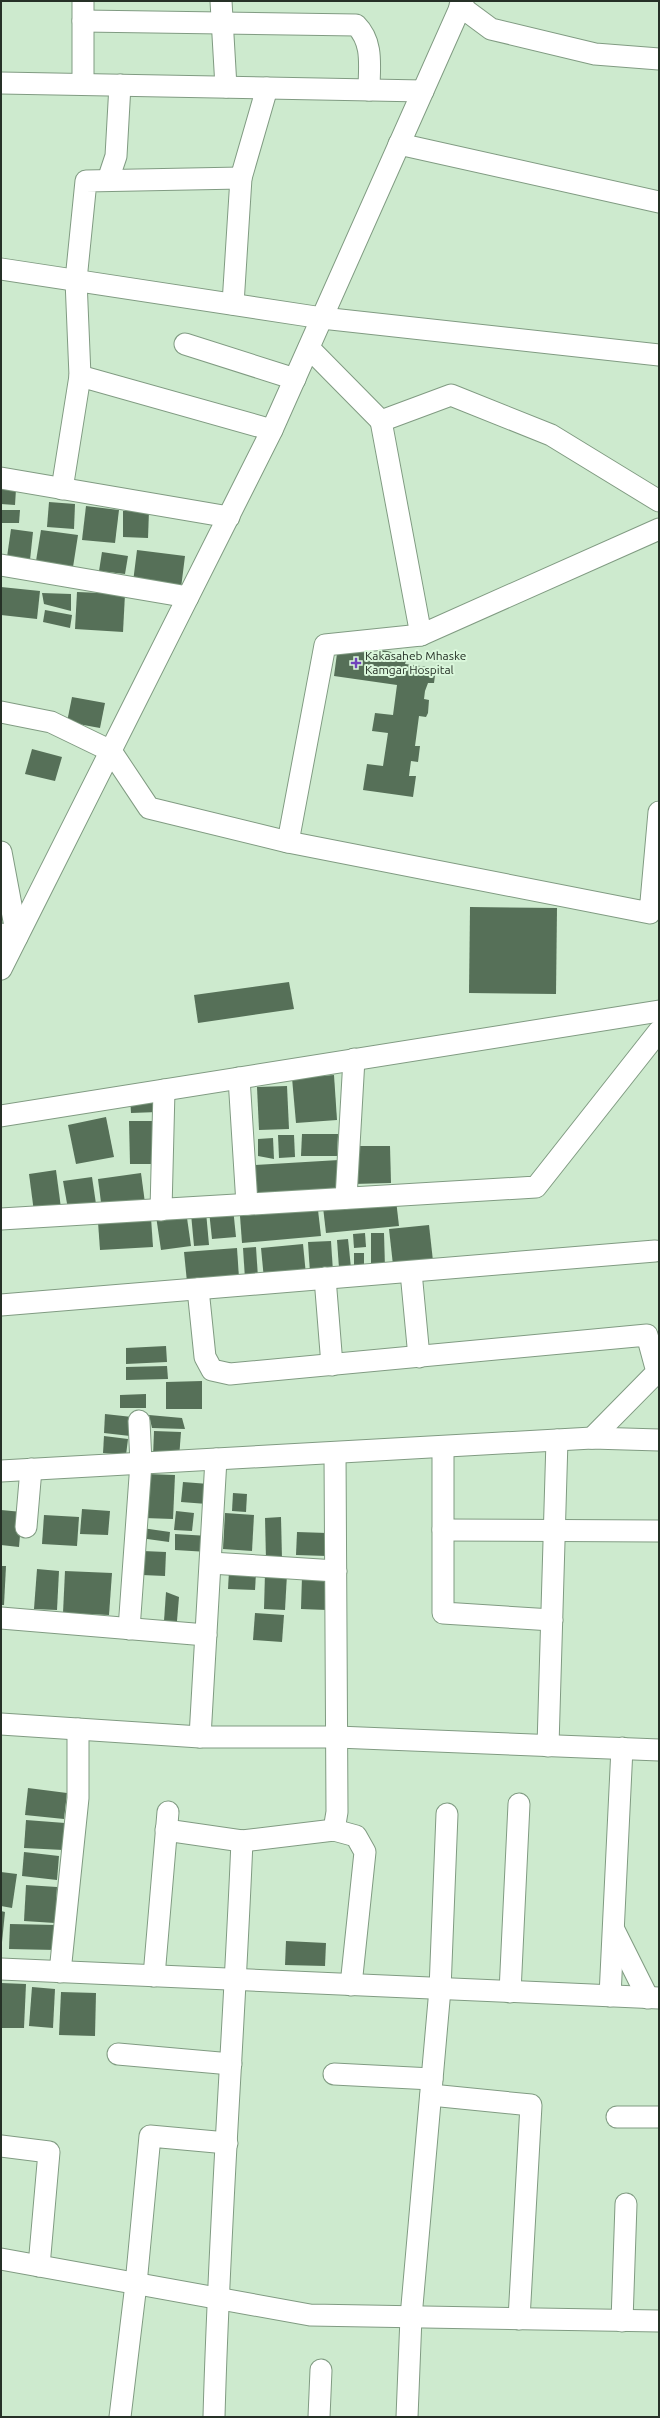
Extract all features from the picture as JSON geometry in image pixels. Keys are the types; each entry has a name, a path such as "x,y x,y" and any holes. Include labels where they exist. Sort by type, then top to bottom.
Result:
{"street":[{"path":"221,1 226,87"},
{"path":"1,969 9,935 111,751 272,430 461,4 491,29 595,54 659,59"},
{"path":"83,84 83,11 222,23 356,25 363,32 369,45 369,90"},
{"path":"1,83 423,91"},
{"path":"108,180 116,156 120,85"},
{"path":"234,304 241,178 266,88"},
{"path":"399,144 659,202"},
{"path":"62,489 80,376 76,280 86,181 241,178"},
{"path":"1,269 322,318 659,355"},
{"path":"185,344 295,380"},
{"path":"309,348 381,421 421,635"},
{"path":"80,376 272,430"},
{"path":"381,421 451,395 551,436 659,501"},
{"path":"1,478 229,517"},
{"path":"288,842 325,645 421,635 659,529"},
{"path":"1,565 188,597"},
{"path":"1,712 51,722 111,751 149,808 288,842 650,913 659,812"},
{"path":"1,852 9,935"},
{"path":"1,1116 659,1011"},
{"path":"1,1219 536,1187 659,1031"},
{"path":"346,1198 354,1059"},
{"path":"239,1078 247,1204"},
{"path":"161,1210 164,1090"},
{"path":"1,1305 655,1252"},
{"path":"411,1272 419,1357"},
{"path":"325,1278 332,1365"},
{"path":"198,1289 205,1357 212,1370 230,1374 647,1335 657,1372 592,1438"},
{"path":"129,1629 141,1463 139,1421"},
{"path":"1,1471 335,1453 449,1452 557,1440 592,1438 659,1440"},
{"path":"548,1746 557,1440"},
{"path":"449,1452 443,1530 443,1613 552,1620"},
{"path":"334,1830 337,1812 335,1453"},
{"path":"200,1737 216,1459"},
{"path":"26,1527 31,1469"},
{"path":"443,1530 659,1531"},
{"path":"211,1563 336,1571"},
{"path":"1,1618 206,1635"},
{"path":"1,1724 200,1737 337,1737 659,1750"},
{"path":"60,1972 78,1798 78,1729"},
{"path":"610,1996 622,1748"},
{"path":"510,1992 519,1804"},
{"path":"407,2417 411,2316 440,1988 447,1814"},
{"path":"154,1976 167,1821 242,1842 334,1830 356,1836 365,1852 351,1984"},
{"path":"214,2417 217,2298 236,1980 242,1842"},
{"path":"613,1927 653,1998"},
{"path":"1,1969 653,1998"},
{"path":"118,2054 231,2064"},
{"path":"334,2074 431,2087 531,2105 519,2318"},
{"path":"617,2117 659,2117"},
{"path":"120,2417 136,2284 150,2136 227,2143"},
{"path":"1,2146 49,2152 39,2266"},
{"path":"622,2321 626,2204"},
{"path":"1,2260 310,2315 659,2321"},
{"path":"319,2417 321,2370"}],"building":[{"path":"1,487 16,489 15,505 1,504"},
{"path":"49,502 75,504 74,529 47,527"},
{"path":"86,506 119,510 115,543 82,540"},
{"path":"1,510 20,510 19,523 1,523"},
{"path":"123,511 149,511 148,538 123,537"},
{"path":"11,529 33,532 30,560 7,557"},
{"path":"41,530 78,535 73,567 36,561"},
{"path":"137,550 185,556 181,588 133,582"},
{"path":"102,552 128,556 125,574 99,571"},
{"path":"1,587 40,591 37,619 1,615"},
{"path":"77,592 125,594 123,632 75,629"},
{"path":"42,593 71,594 71,611 44,604"},
{"path":"45,610 72,615 70,628 43,622"},
{"path":"338,646 372,651 371,656 379,657 380,650 387,651 399,654 398,660 406,661 405,664 436,668 434,683 428,683 425,691 424,699 429,700 428,713 426,717 419,716 415,746 420,746 418,762 411,761 409,776 416,776 413,797 363,790 367,764 383,766 388,733 372,731 375,713 393,715 397,685 334,676"},
{"path":"72,697 105,703 100,728 67,722"},
{"path":"32,749 62,757 55,781 25,774"},
{"path":"470,907 557,908 556,994 469,993"},
{"path":"289,982 294,1009 198,1023 194,995"},
{"path":"334,1075 337,1120 296,1123 292,1078"},
{"path":"287,1086 289,1129 259,1130 257,1087"},
{"path":"157,1097 158,1112 131,1113 130,1098"},
{"path":"106,1117 114,1157 76,1164 68,1125"},
{"path":"129,1121 159,1121 160,1164 130,1164"},
{"path":"302,1134 338,1134 337,1156 301,1156"},
{"path":"278,1135 294,1135 295,1157 279,1158"},
{"path":"273,1138 274,1159 258,1156 258,1139"},
{"path":"353,1146 390,1146 391,1183 353,1184"},
{"path":"339,1160 341,1188 257,1193 255,1165"},
{"path":"56,1170 61,1208 34,1212 29,1174"},
{"path":"141,1173 145,1203 102,1210 98,1179"},
{"path":"92,1177 96,1204 68,1209 63,1181"},
{"path":"396,1200 399,1226 326,1233 323,1207"},
{"path":"233,1208 236,1237 212,1239 209,1211"},
{"path":"318,1210 321,1236 242,1243 240,1216"},
{"path":"186,1211 191,1246 161,1250 156,1216"},
{"path":"206,1212 209,1245 194,1246 191,1214"},
{"path":"151,1218 153,1247 100,1250 98,1222"},
{"path":"429,1225 433,1261 393,1265 389,1229"},
{"path":"365,1233 366,1247 354,1248 353,1234"},
{"path":"371,1233 384,1233 385,1268 371,1268"},
{"path":"348,1239 351,1268 339,1268 337,1240"},
{"path":"331,1241 333,1272 310,1273 308,1242"},
{"path":"303,1244 306,1275 264,1279 261,1248"},
{"path":"256,1247 258,1278 245,1279 243,1248"},
{"path":"237,1248 239,1278 187,1282 184,1252"},
{"path":"354,1253 364,1253 364,1272 354,1272"},
{"path":"166,1346 167,1362 126,1364 126,1348"},
{"path":"167,1366 168,1379 126,1380 126,1367"},
{"path":"202,1381 202,1409 166,1409 166,1382"},
{"path":"146,1394 146,1408 120,1408 120,1395"},
{"path":"105,1414 132,1417 130,1436 104,1433"},
{"path":"149,1415 182,1418 185,1429 152,1428"},
{"path":"154,1431 181,1432 179,1458 153,1457"},
{"path":"104,1436 128,1439 126,1455 103,1453"},
{"path":"147,1474 175,1475 173,1519 144,1518"},
{"path":"183,1482 209,1484 207,1504 181,1502"},
{"path":"233,1493 247,1494 246,1512 232,1511"},
{"path":"82,1509 110,1511 108,1535 80,1534"},
{"path":"1,1510 22,1512 19,1547 1,1545"},
{"path":"176,1511 194,1513 192,1531 174,1530"},
{"path":"225,1513 254,1515 252,1551 223,1549"},
{"path":"44,1515 79,1517 77,1546 42,1544"},
{"path":"281,1517 282,1559 266,1560 265,1518"},
{"path":"142,1528 170,1532 169,1542 140,1538"},
{"path":"297,1532 327,1533 327,1556 296,1555"},
{"path":"175,1534 209,1536 208,1552 175,1550"},
{"path":"143,1551 166,1552 165,1576 142,1575"},
{"path":"1,1566 6,1566 4,1605 1,1605"},
{"path":"37,1569 59,1571 57,1610 34,1609"},
{"path":"65,1571 112,1573 109,1615 63,1613"},
{"path":"229,1571 256,1573 255,1590 228,1589"},
{"path":"265,1573 287,1574 285,1610 264,1609"},
{"path":"302,1576 328,1577 327,1610 301,1609"},
{"path":"166,1592 179,1597 177,1621 164,1621"},
{"path":"255,1613 284,1615 282,1642 253,1640"},
{"path":"28,1788 67,1793 64,1819 25,1815"},
{"path":"26,1820 65,1823 63,1850 24,1848"},
{"path":"24,1852 59,1856 57,1880 22,1876"},
{"path":"1,1872 17,1874 12,1908 1,1906"},
{"path":"26,1885 57,1887 55,1923 24,1921"},
{"path":"1,1911 5,1912 2,1942 1,1942"},
{"path":"10,1924 57,1925 56,1950 9,1949"},
{"path":"286,1941 326,1943 325,1966 285,1965"},
{"path":"1,1983 26,1984 24,2028 1,2028"},
{"path":"32,1987 55,1989 53,2028 29,2026"},
{"path":"61,1992 96,1993 95,2036 59,2035"}],"place":[{"name":"Kakasaheb Mhaske Kamgar Hospital","path":"356,663"}]}
